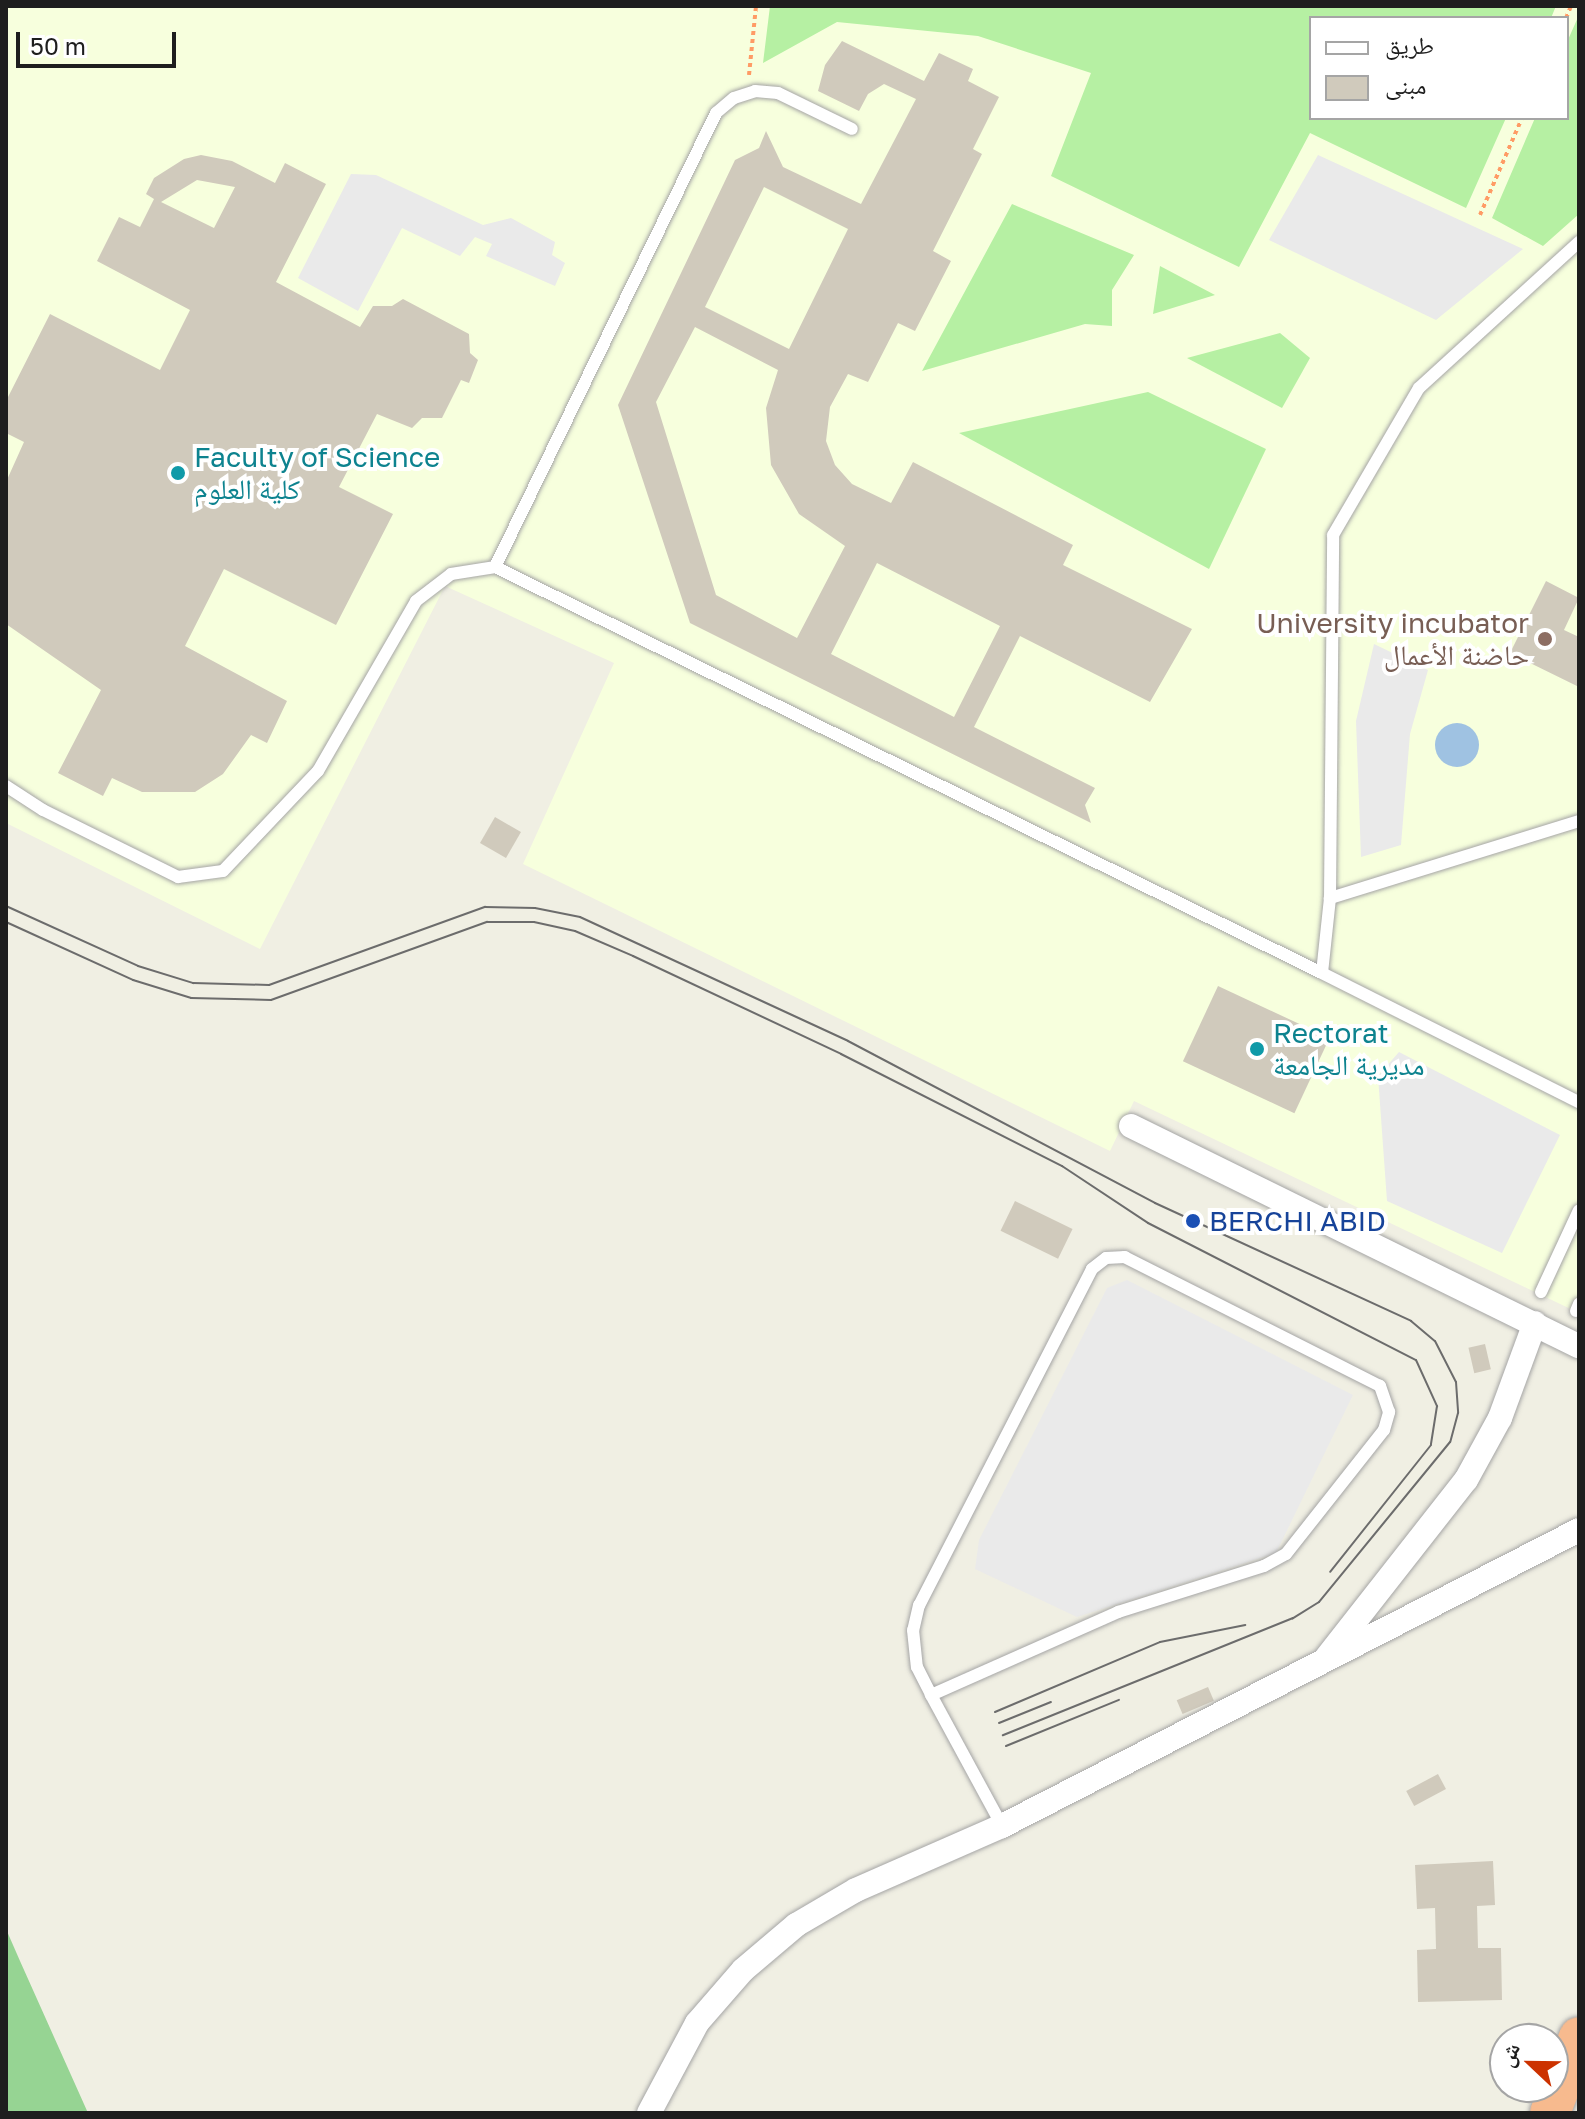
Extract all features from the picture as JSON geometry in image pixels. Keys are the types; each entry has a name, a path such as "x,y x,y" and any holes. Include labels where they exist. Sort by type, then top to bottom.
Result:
{"highway":[{"path":"1550,2113 1579,2037"}],"street":[{"path":"1131,1126 1579,1346"},
{"path":"1320,1665 1466,1480 1500,1418 1535,1323"},
{"path":"649,2113 697,2023 743,1970 796,1925 856,1890 1002,1826 1579,1530"}],"lane":[{"path":"495,567 711,123 734,98 747,94 778,93 852,129"},
{"path":"1322,973 1330,898 1333,535 1419,388 1579,242"},
{"path":"6,786 43,810 178,877 223,871 318,771 416,601 451,574 495,567 1579,1102"},
{"path":"1330,898 1579,821"},
{"path":"1541,1292 1579,1210"},
{"path":"931,1695 1118,1612 1264,1566 1286,1554 1384,1430 1389,1412 1380,1386 1125,1257 1098,1262 919,1605 914,1655 931,1695 1002,1826"}],"path":[{"path":"747,94 756,6"},
{"path":"1480,215 1521,120"}],"shaded area":[{"path":"6,6 1579,6 1579,1313 1134,1101 1110,1151 523,864 614,663 445,586 260,949 6,823"},
{"path":"1318,155 1523,249 1436,320 1269,240"},
{"path":"351,174 376,175 483,225 511,218 555,242 552,255 565,263 555,286 486,256 492,244 475,237 460,256 402,228 358,311 298,278"},
{"path":"1374,644 1428,670 1410,734 1401,845 1361,857 1356,721"},
{"path":"1399,1052 1560,1135 1502,1253 1387,1201 1378,1076"},
{"path":"1127,1280 1353,1395 1276,1553 1077,1617 975,1569 979,1540 1107,1288"}],"green space":[{"path":"770,6 1556,6 1552,16 1309,16 1309,120 1505,120 1466,208 1310,133 1239,267 1051,176 1091,73 978,36 837,22 763,63"},
{"path":"1579,15 1579,214 1543,246 1492,218 1534,120 1569,120 1569,38"},
{"path":"1012,204 1134,255 1112,290 1112,326 1085,324 922,371"},
{"path":"1160,266 1215,295 1153,314"},
{"path":"1280,333 1310,358 1282,408 1187,358"},
{"path":"1148,392 1266,449 1209,569 959,433"},
{"path":"6,1929 20,1961 88,2113 6,2113"}],"water":[{"path":"1457,723 1473,729 1479,745 1473,761 1457,767 1441,761 1435,745 1441,729"}],"building":[{"path":"842,41 924,81 939,53 973,69 968,81 999,97 973,149 982,154 933,251 951,261 915,331 898,323 868,382 848,374 830,407 826,441 835,465 852,484 891,503 913,462 1073,545 1063,565 1192,629 1150,702 1020,636 974,727 1095,788 1085,805 1091,823 690,623 618,405 735,160 759,148 766,131 783,167 861,204 916,99 884,84 868,94 859,111 818,91 825,65","holes":["764,187 848,229 789,349 705,307","695,327 778,370 766,408 771,465 799,514 845,546 797,638 716,595 656,402","877,563 1000,626 954,717 831,654"]},
{"name":"Faculty of Science كلية العلوم","path":"201,155 232,161 275,183 285,163 326,184 276,282 360,327 373,306 392,306 403,299 469,334 470,353 478,360 469,383 461,380 442,418 422,418 412,428 377,414 339,487 393,514 336,625 224,569 185,646 287,701 267,743 251,735 223,774 195,792 142,792 112,778 103,796 58,773 101,690 6,624 6,482 24,442 6,433 6,401 50,314 160,370 190,310 97,261 119,217 140,227 154,199 146,194 154,178 184,159","holes":["197,180 235,187 214,228 161,202"]},
{"path":"1546,581 1579,598 1564,630 1579,637 1579,687 1510,653"},
{"path":"495,817 521,832 506,858 480,843"},
{"name":"Rectorat مديرية الجامعة","path":"1218,986 1329,1038 1294,1113 1183,1061"},
{"path":"1015,1201 1073,1229 1058,1259 1001,1231"},
{"path":"1485,1344 1491,1369 1474,1373 1468,1348"},
{"path":"1208,1687 1214,1701 1183,1714 1177,1700"},
{"path":"1438,1774 1446,1789 1414,1806 1406,1791"},
{"path":"1493,1861 1495,1905 1477,1906 1478,1948 1501,1948 1502,2000 1418,2002 1417,1950 1436,1949 1435,1908 1417,1909 1415,1865"}],"tram line":[{"path":"6,906 138,966 193,983 269,985 485,907 535,908 580,917 848,1041 1155,1203 1411,1321 1435,1341 1456,1382 1458,1413 1450,1442 1319,1602 1293,1618 1003,1735"},
{"path":"6,922 133,980 191,998 271,1000 487,922 534,922 575,931 841,1054 1062,1166 1148,1223 1416,1360 1437,1406 1431,1445 1330,1572"},
{"path":"995,1712 1160,1642 1245,1625"},
{"path":"1006,1746 1119,1700"},
{"path":"999,1723 1051,1702"}],"place":[{"name":"Faculty of Science كلية العلوم","path":"178,473"},
{"name":"University incubator حاضنة الأعمال","path":"1545,639"},
{"name":"Rectorat مديرية الجامعة","path":"1257,1049"},
{"name":"BERCHI ABID","path":"1193,1221"}]}
